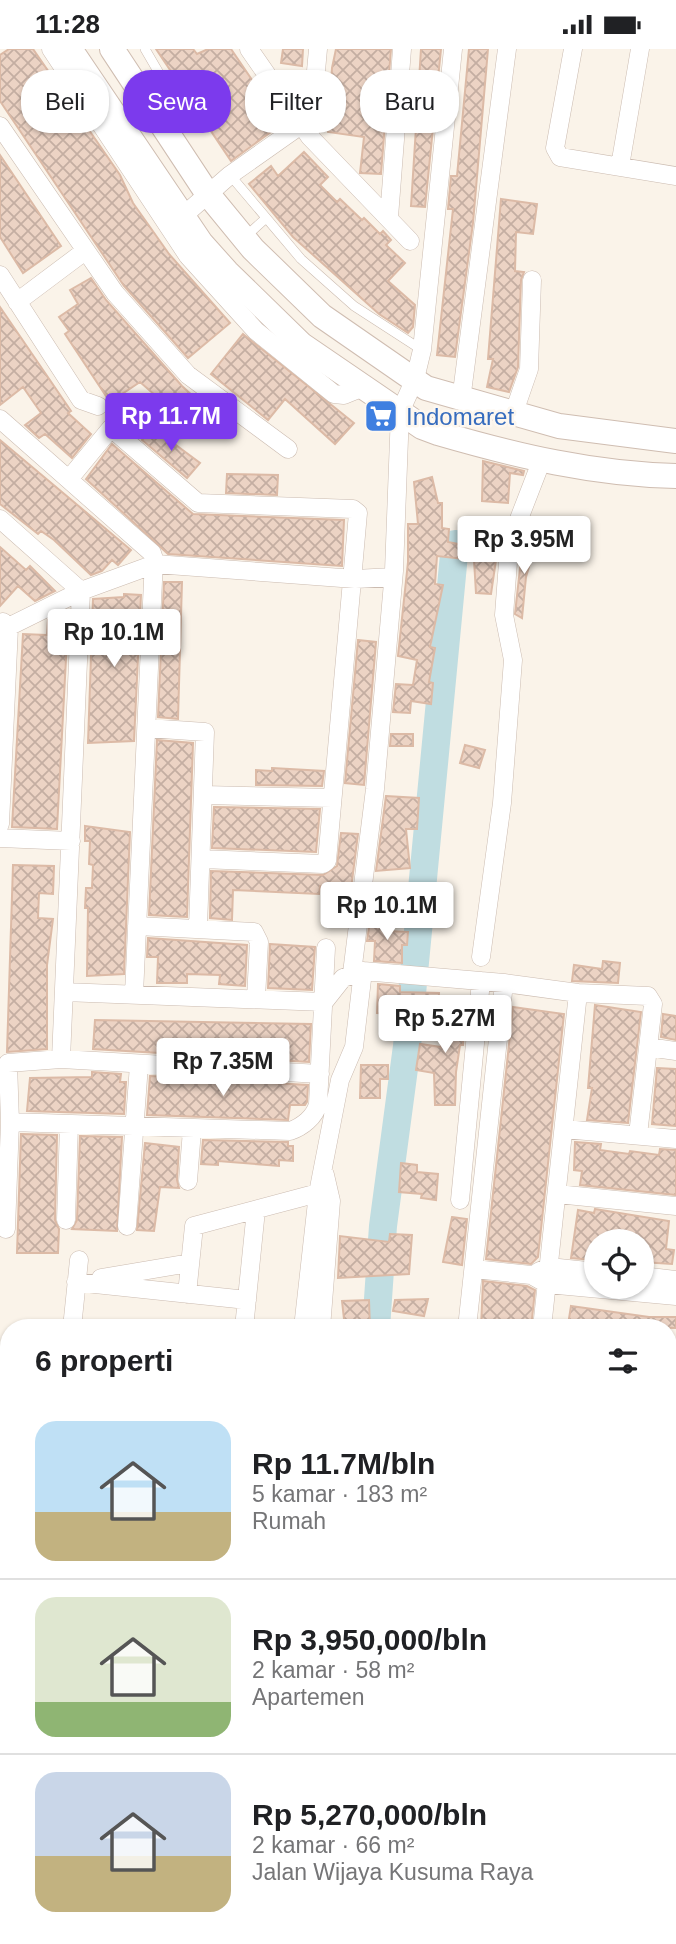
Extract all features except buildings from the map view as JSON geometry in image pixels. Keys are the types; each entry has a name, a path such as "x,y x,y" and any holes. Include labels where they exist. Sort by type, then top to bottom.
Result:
{"street":[{"path":"51,49 195,249 227,272 295,351 366,386 400,412 438,433 541,462 637,475 676,476"},
{"path":"70,49 137,165 183,216 195,249"},
{"path":"112,49 126,70"},
{"path":"249,49 263,70"},
{"path":"315,70 318,49"},
{"path":"388,217 402,49"},
{"path":"304,1319 318,1193 341,1080 354,1047 358,972 393,577 400,412 415,379 422,351 453,49"},
{"path":"461,400 507,49"},
{"path":"573,49 556,153 564,158 676,176"},
{"path":"620,166 640,49"},
{"path":"0,126 116,293 188,375 288,449"},
{"path":"169,133 207,193 287,285 339,328 426,388 513,415 572,428 676,441"},
{"path":"183,216 230,175 302,133"},
{"path":"307,133 411,241"},
{"path":"17,302 85,251"},
{"path":"0,275 81,400 98,406"},
{"path":"513,415 529,369 532,280"},
{"path":"0,419 41,446 69,479 152,554 155,565 134,994"},
{"path":"69,479 111,428 198,503 357,510 355,579 327,861 323,864 202,859"},
{"path":"481,957 502,803 513,660 504,615 508,562 512,537 532,492 541,462"},
{"path":"0,519 81,591"},
{"path":"0,824 3,626 81,591 155,565 355,579 393,577"},
{"path":"61,1059 81,591"},
{"path":"147,728 205,731 198,927"},
{"path":"204,795 332,798"},
{"path":"0,838 71,841"},
{"path":"137,926 198,927 254,932 258,936 256,998"},
{"path":"10,1122 192,1130 290,1131 298,1128 316,1111 326,949"},
{"path":"324,1002 336,985 358,972 504,983 578,993 648,996 653,1004 638,1135"},
{"path":"460,1201 481,981"},
{"path":"468,1319 504,983"},
{"path":"64,992 324,1002"},
{"path":"542,1319 542,1275 557,1194 578,993"},
{"path":"648,1047 676,1051"},
{"path":"6,1229 10,1122 4,1064 61,1059 320,1074"},
{"path":"127,1226 139,1065"},
{"path":"66,1220 69,1125"},
{"path":"564,1129 676,1139"},
{"path":"188,1181 192,1130"},
{"path":"322,1319 331,1201 324,1170"},
{"path":"187,1294 194,1226 318,1193"},
{"path":"557,1194 676,1206"},
{"path":"245,1319 256,1210"},
{"path":"73,1319 79,1260"},
{"path":"76,1282 190,1263"},
{"path":"474,1269 542,1275 676,1296"},
{"path":"542,1275 584,1273"},
{"path":"654,1277 676,1280"},
{"path":"76,1282 247,1300"}],"lane":[{"path":"145,49 157,70"},
{"path":"230,175 301,259 354,306 422,351"},
{"path":"244,238 265,219"},
{"path":"339,328 354,306"}],"waterway":[{"path":"377,1319 383,1226 407,1046 455,544"}],"place":[{"name":"Indomaret","path":"381,416"}]}
